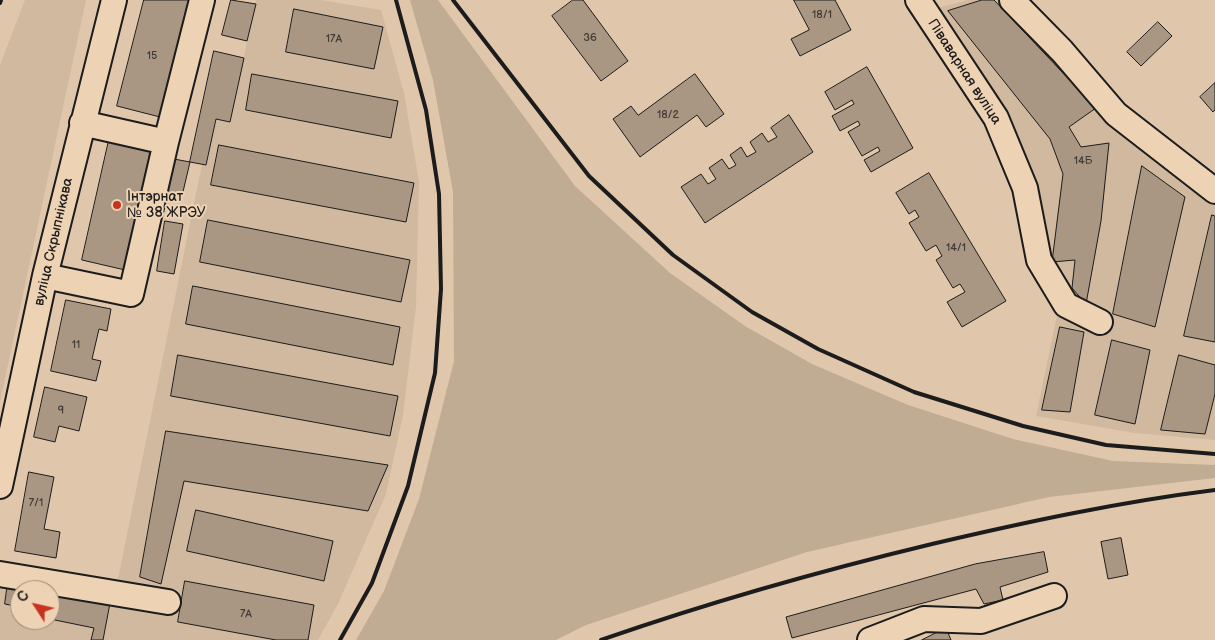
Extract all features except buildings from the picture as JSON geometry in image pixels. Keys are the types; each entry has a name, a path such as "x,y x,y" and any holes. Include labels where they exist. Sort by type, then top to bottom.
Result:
{"street":[{"name":"вуліца Скрыпнікава","path":"0,486 45,276 114,0"},
{"path":"45,276 131,294 166,142 202,0"},
{"name":"Піваварная вуліца","path":"918,0 996,118 1025,188 1039,260 1066,305 1100,322"},
{"path":"1012,0 1062,51 1116,114 1215,191"},
{"path":"82,123 166,142"},
{"path":"0,574 168,602"},
{"path":"870,640 924,618 981,621 1054,596"}],"shaded area":[{"path":"25,0 86,0 0,402 0,65"},
{"path":"256,0 321,0 381,10 404,93 419,182 416,307 403,415 386,494 338,604 318,640 0,640 0,579 10,581 10,630 60,630 60,590 114,599 202,164 206,165 216,119 230,122"},
{"path":"410,0 438,0 575,186 670,273 745,326 812,364 908,405 1013,439 1113,461 1215,465 1215,478 1049,497 807,552 586,625 556,640 356,640 384,591 419,499 454,361 453,192 433,80"},
{"path":"968,0 1000,0 1101,108 1122,134 1215,200 1215,440 1135,433 1036,416 1059,306 1036,201 933,9"}],"railway":[{"path":"340,640 372,583 408,486 435,373 441,289 439,194 426,110 396,0"},
{"path":"453,0 589,176 673,255 752,312 818,349 914,392 1023,426 1106,445 1215,454"},
{"path":"601,640 765,588 932,544 1073,513 1215,490"}],"place":[{"name":"Інтэрнат № 38 ЖРЭУ","path":"117,205"}]}
